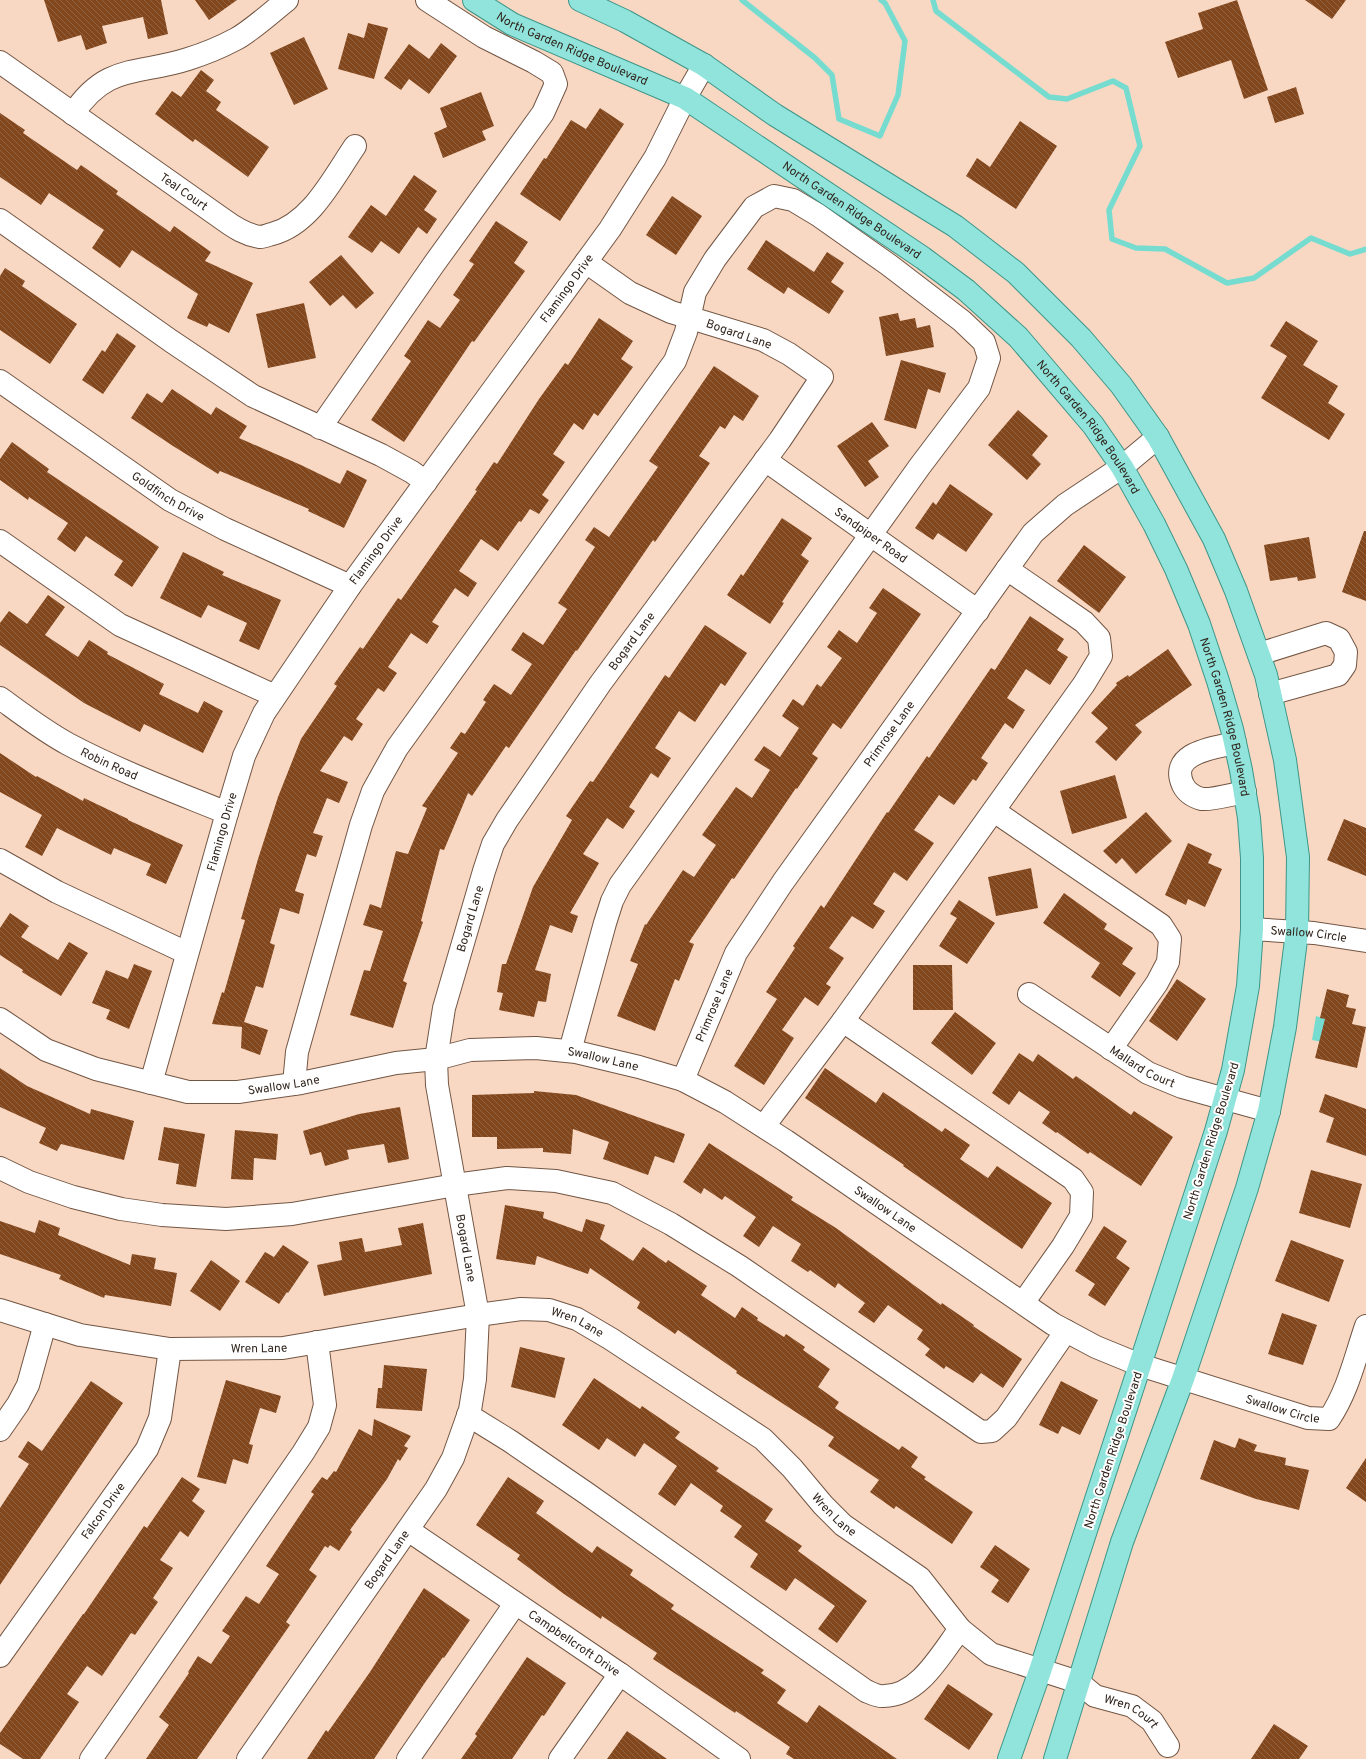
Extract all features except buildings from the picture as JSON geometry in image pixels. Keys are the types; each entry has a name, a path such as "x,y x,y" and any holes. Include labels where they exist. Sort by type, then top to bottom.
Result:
{"main road":[{"name":"North Garden Ridge Boulevard","path":"474,0 512,24 685,98 923,258 966,290 1018,337 1093,425 1122,467 1170,556 1199,624 1218,681 1235,743 1245,792 1249,818 1252,858 1252,929 1248,986 1242,1025 1225,1100 1140,1365 1040,1670 1009,1759"},
{"path":"580,0 625,21 704,65 775,115 955,226 1016,274 1086,344 1121,385 1158,437 1214,540 1236,591 1266,675 1285,760 1298,857 1297,932 1285,1027 1269,1111 1247,1188 1183,1379 1122,1542 1055,1759"}],"street":[{"path":"74,114 83,99 97,86 124,73 187,59 237,38 287,0"},
{"path":"320,428 434,264 543,113 556,84 552,73 534,62 484,37 427,0"},
{"name":"Teal Court","path":"0,62 235,228 240,231 262,237 285,231 299,221 320,197 355,146"},
{"name":"Flamingo Drive","path":"151,1083 244,756 264,713 350,586 586,262 632,196 655,158 685,98 704,65"},
{"path":"294,1084 297,1052 348,870 373,791 397,748 675,361 690,318 696,292 715,259 754,207 774,196 793,200 818,215 889,265 956,316 984,342 989,358 979,388 920,466 620,885 612,901 605,923 570,1052"},
{"path":"0,220 171,341 253,396 381,455 412,472 426,482"},
{"name":"Bogard Lane","path":"248,1759 436,1490 453,1458 468,1415 475,1379 478,1315 437,1085 436,1059 444,1008 474,900 493,844 507,820 600,684 765,460 822,377 789,354 763,340 671,312 630,293 586,262"},
{"name":"Goldfinch Drive","path":"0,381 170,500 225,529 350,586"},
{"name":"Primrose Lane","path":"683,1080 736,953 792,870 1033,533 1065,505 1122,467 1158,437"},
{"name":"Sandpiper Road","path":"765,460 978,611"},
{"path":"0,541 120,625 275,696"},
{"path":"764,1126 843,1021 994,811 1084,684 1101,656 1099,638 1084,622 1008,569"},
{"path":"1259,654 1326,633 1339,639 1346,652 1345,665 1338,675 1270,694"},
{"name":"Robin Road","path":"0,698 48,733 67,744 118,769 227,813"},
{"path":"1235,743 1191,755 1182,767 1182,782 1190,794 1205,799 1245,792"},
{"path":"994,811 1161,925 1170,939 1168,962 1157,983 1111,1049"},
{"path":"0,860 57,892 187,953"},
{"name":"Swallow Circle","path":"1252,929 1297,932 1366,941"},
{"name":"Mallard Court","path":"1029,994 1148,1073 1182,1087 1269,1111"},
{"name":"Swallow Lane","path":"0,1019 46,1050 96,1069 188,1092 238,1092 294,1084 396,1063 436,1059 470,1050 536,1048 570,1052 639,1067 683,1080 725,1102 764,1126 1022,1303 1066,1331 1096,1348 1140,1365"},
{"path":"843,1021 1073,1179 1082,1192 1081,1216 1063,1246 1022,1303"},
{"path":"0,1168 29,1182 73,1197 121,1209 162,1215 226,1219 292,1214 508,1178 556,1181 612,1193 671,1224 739,1266 981,1432 992,1431 1006,1418 1066,1331"},
{"name":"Wren Lane","path":"0,1310 80,1335 170,1350 282,1348 521,1309 549,1310 578,1319 763,1439 792,1468 822,1506 843,1525 920,1578 960,1629 991,1654 1040,1670"},
{"path":"0,1430 18,1404 28,1385 45,1324"},
{"name":"Swallow Circle","path":"1140,1365 1308,1418 1329,1419 1338,1406 1346,1389 1366,1326"},
{"path":"91,1759 303,1453 319,1427 325,1405 317,1342"},
{"name":"Falcon Drive","path":"0,1656 147,1449 160,1418 170,1350"},
{"path":"468,1415 510,1441 586,1493 866,1691 883,1697 903,1693 919,1681 960,1629"},
{"name":"Campbellcroft Drive","path":"408,1530 620,1674 739,1759"},
{"path":"408,1759 516,1604"},
{"name":"Wren Court","path":"1040,1670 1078,1682 1095,1696 1132,1706 1152,1721 1168,1746"},
{"path":"560,1759 620,1674"}],"water":[{"path":"1316,1016 1326,1019 1322,1042 1312,1040"}],"waterway":[{"path":"742,0 815,58 832,75 839,119 880,136 898,95 905,41 885,3 881,0"},
{"path":"933,0 936,11 1049,97 1067,99 1113,81 1126,88 1140,146 1109,210 1112,239 1136,248 1165,249 1227,283 1254,278 1311,238 1350,254 1366,249"}]}
